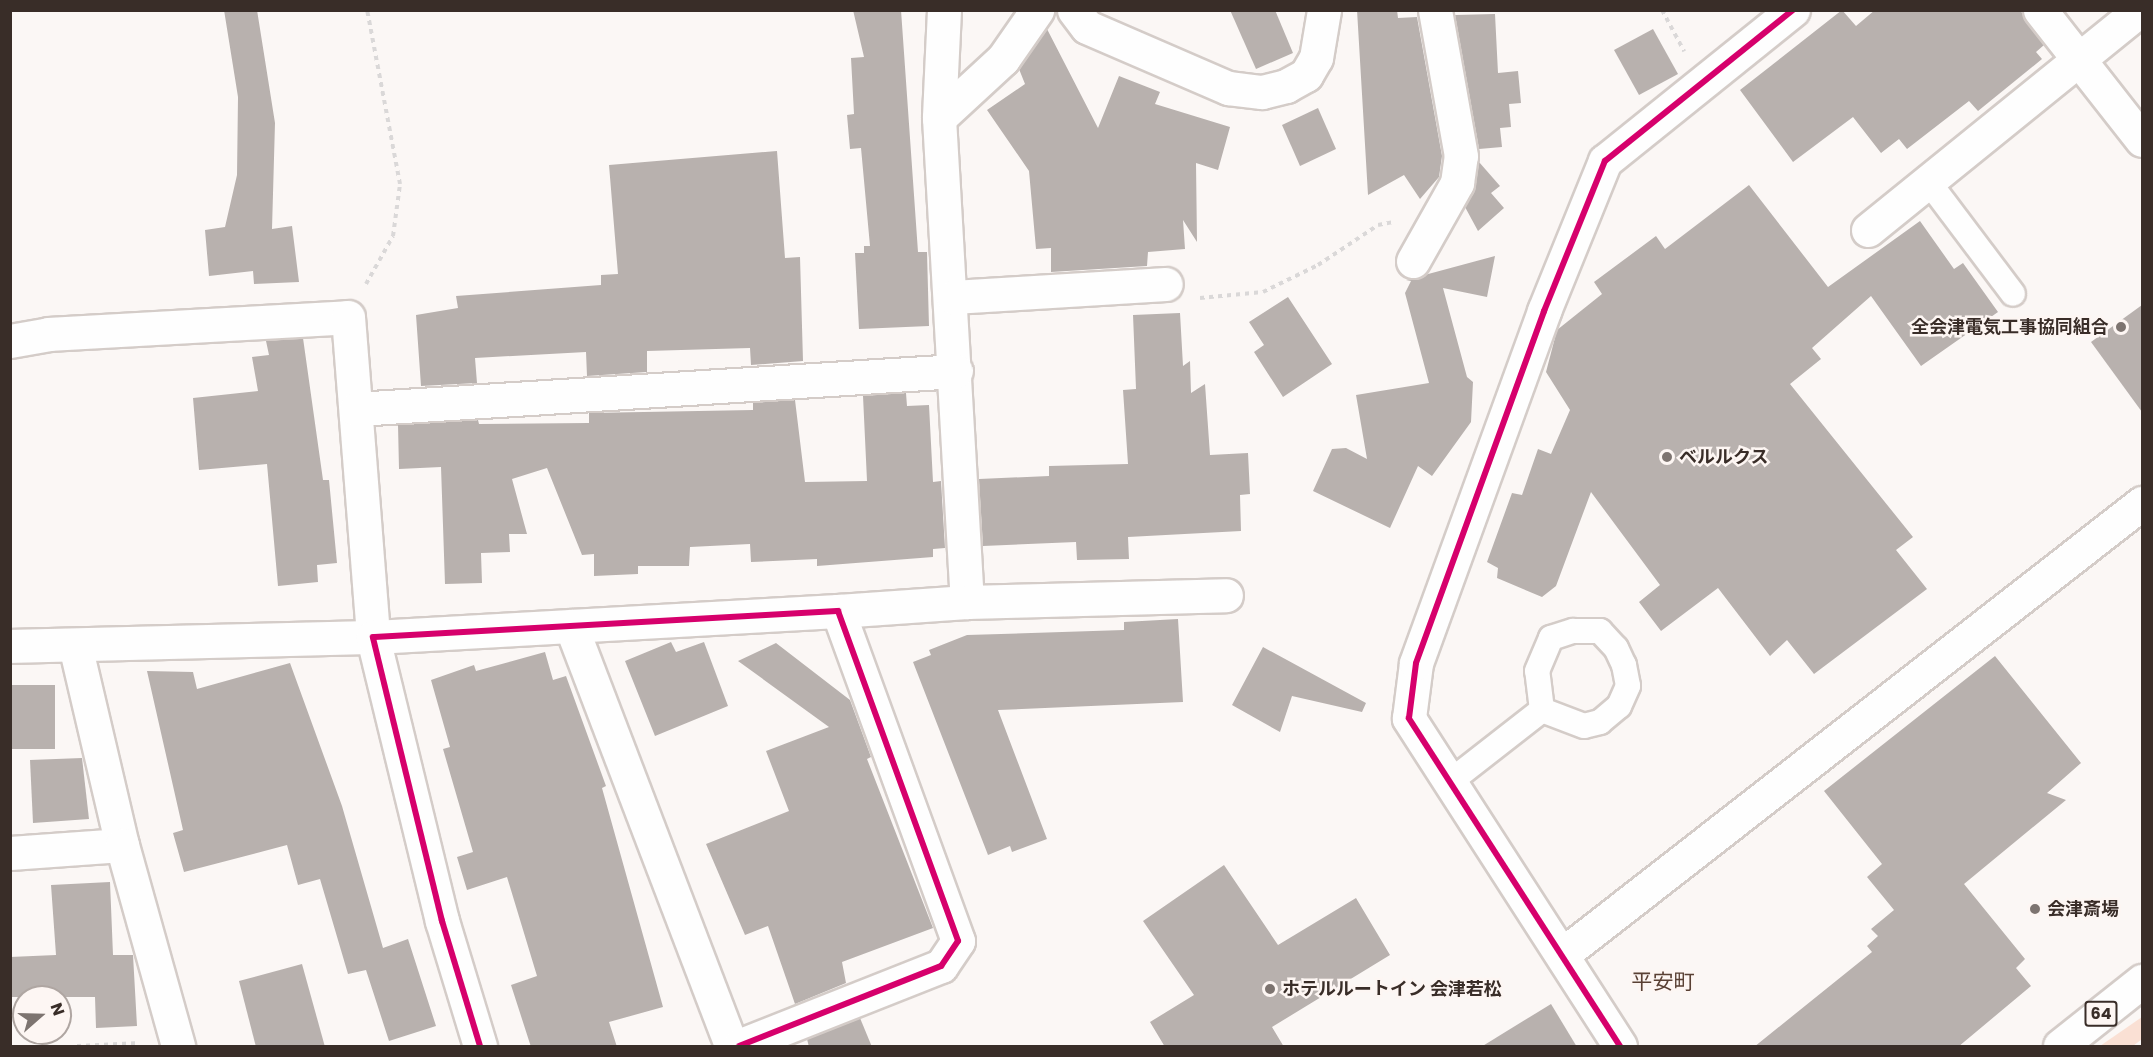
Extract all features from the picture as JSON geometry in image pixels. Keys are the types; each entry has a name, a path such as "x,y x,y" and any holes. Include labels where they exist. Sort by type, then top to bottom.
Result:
{"street":[{"path":"944,10 939,118 953,297 967,602"},
{"path":"939,118 1003,59 1037,10"},
{"path":"1074,10 1087,27 1119,41 1228,88 1262,92 1286,86 1306,75 1316,58 1324,10"},
{"path":"1413,261 1458,183 1461,156 1435,10"},
{"path":"1620,1047 1563,954 1409,718 1424,641 1544,311 1605,161 1793,10"},
{"path":"2040,10 2142,140"},
{"path":"1868,230 2140,10"},
{"path":"953,297 1166,284"},
{"path":"10,341 48,334 348,317 373,637 442,921 480,1047"},
{"path":"356,409 956,371"},
{"path":"1563,954 2142,503"},
{"path":"10,646 373,637 838,612 967,602 1226,595"},
{"path":"739,1047 941,966 958,941 838,612"},
{"path":"571,626 731,1047"},
{"path":"75,645 122,845 178,1044"},
{"path":"10,853 122,845"},
{"name":"64","path":"2060,1047 2142,981"}],"lane":[{"path":"1928,181 2013,294"},
{"path":"1451,781 1542,710"}],"path":[{"path":"348,317 393,236 400,184 368,10"},
{"path":"1662,10 1701,84"},
{"path":"1166,284 1193,299 1263,292 1318,265 1378,225 1440,213"},
{"path":"77,1047 178,1044"}],"shaded area":[{"path":"2142,1017 2142,1039 2133,1046 2100,1046"}],"building":[{"path":"224,10 257,10 275,123 272,229 292,226 299,282 254,284 253,271 209,276 205,230 225,227 237,175 238,97"},
{"path":"853,10 901,10 918,252 927,252 929,326 859,329 855,253 864,253 864,246 870,246 861,148 850,149 847,115 854,114 851,58 864,57"},
{"path":"1230,10 1275,10 1293,53 1256,69"},
{"path":"1357,10 1397,10 1398,18 1417,17 1442,156 1439,177 1420,199 1404,175 1368,195"},
{"path":"1842,10 1856,26 1875,10 2020,10 2044,45 2036,52 2042,59 1978,111 1969,101 1907,149 1899,139 1881,153 1853,117 1793,162 1740,90"},
{"path":"1495,14 1498,73 1518,71 1521,103 1509,104 1511,127 1500,128 1502,147 1479,149 1455,15"},
{"path":"1047,29 1098,128 1119,76 1160,92 1155,104 1230,127 1218,170 1196,163 1197,242 1183,220 1185,249 1148,252 1147,266 1051,272 1051,248 1036,249 1029,171 987,110 1025,84 1019,69"},
{"path":"1653,29 1678,74 1639,95 1614,50"},
{"path":"1318,108 1336,149 1300,166 1282,125"},
{"path":"777,151 785,258 800,257 803,361 751,365 750,348 647,351 647,372 587,376 586,352 475,358 477,383 421,386 416,315 458,308 456,296 601,285 601,275 618,274 609,165"},
{"path":"1479,162 1500,186 1491,193 1504,208 1478,231 1465,207 1475,186"},
{"path":"1749,185 1828,287 1920,221 1954,269 1963,263 1998,312 1921,366 1871,296 1812,348 1821,359 1790,384 1913,537 1896,550 1927,589 1814,674 1787,640 1770,656 1718,588 1661,631 1639,602 1660,585 1591,492 1556,586 1542,597 1497,578 1498,568 1487,562 1512,493 1522,495 1538,449 1551,454 1570,410 1546,372 1557,330 1602,294 1594,282 1656,236 1665,249"},
{"path":"1495,256 1487,297 1443,288 1467,377 1473,382 1471,422 1432,476 1418,466 1390,528 1313,491 1332,449 1346,448 1367,459 1356,395 1429,383 1405,293 1411,281 1406,280"},
{"path":"1288,297 1332,364 1283,397 1254,352 1264,345 1249,322"},
{"path":"2142,305 2142,412 2091,342"},
{"path":"1180,313 1183,366 1190,361 1191,393 1205,384 1210,455 1248,453 1250,494 1240,495 1241,531 1128,537 1129,559 1077,560 1076,542 983,546 979,479 1049,476 1049,466 1128,464 1123,390 1136,389 1133,315"},
{"path":"303,338 323,480 329,480 337,563 317,565 318,582 278,586 267,464 199,470 193,398 258,391 252,357 269,355 266,341"},
{"path":"906,393 907,406 929,405 933,482 941,481 945,548 933,549 933,557 817,566 817,559 751,562 750,544 690,547 689,566 638,566 638,574 594,576 594,554 582,555 547,468 512,479 527,534 509,534 510,552 481,553 482,583 445,584 441,467 399,469 398,425 478,420 479,424 589,423 589,413 753,410 753,403 795,400 805,482 867,481 863,396"},
{"path":"1178,619 1183,702 998,710 1047,839 1012,852 1010,846 988,855 913,662 931,655 929,650 967,635 1124,630 1124,622"},
{"path":"671,642 676,652 704,642 728,706 655,736 625,661"},
{"path":"776,643 850,700 871,757 867,759 933,928 842,962 846,983 795,1004 768,926 745,935 706,844 789,811 766,751 829,727 738,661"},
{"path":"1263,647 1366,703 1362,712 1292,696 1280,732 1232,705"},
{"path":"545,652 553,680 566,676 606,786 602,788 663,1007 609,1022 617,1047 531,1047 511,985 537,976 507,877 467,890 457,857 473,852 443,749 450,747 431,680 474,665 476,671"},
{"path":"1995,656 2081,763 2047,793 2066,800 1964,884 2025,959 2016,968 2031,986 1958,1047 1754,1047 1872,952 1867,946 1878,936 1871,929 1894,910 1867,877 1882,864 1824,791"},
{"path":"290,663 342,806 383,948 408,939 436,1026 389,1041 366,970 348,974 320,879 298,885 287,845 184,872 173,833 183,830 147,671 193,672 197,689"},
{"path":"10,685 55,685 55,749 10,749"},
{"path":"82,758 89,819 33,823 30,760"},
{"name":"ホテルルートイン 会津若松","path":"1224,865 1278,945 1356,898 1390,955 1272,1027 1284,1047 1165,1047 1150,1022 1194,995 1143,921"},
{"path":"110,882 113,955 133,955 137,1026 96,1028 95,997 72,997 72,985 12,985 12,997 10,997 10,957 56,955 51,885"},
{"path":"302,964 325,1047 256,1047 239,981"},
{"path":"1551,1004 1577,1047 1481,1047"},
{"path":"860,1018 872,1047 809,1047 807,1039"}],"cycle path":[{"path":"1620,1046 1409,718 1416,663 1544,311 1605,161 1793,10"},
{"path":"480,1046 442,921 373,637 838,611 958,941 941,966 739,1046"}],"place":[{"name":"全会津電気工事協同組合","path":"2121,327"},
{"name":"ベルルクス","path":"1667,457"},
{"name":"会津斎場","path":"2035,909"},
{"name":"ホテルルートイン 会津若松","path":"1270,989"}],"district":[{"name":"平安町","path":"1663,982"}]}
